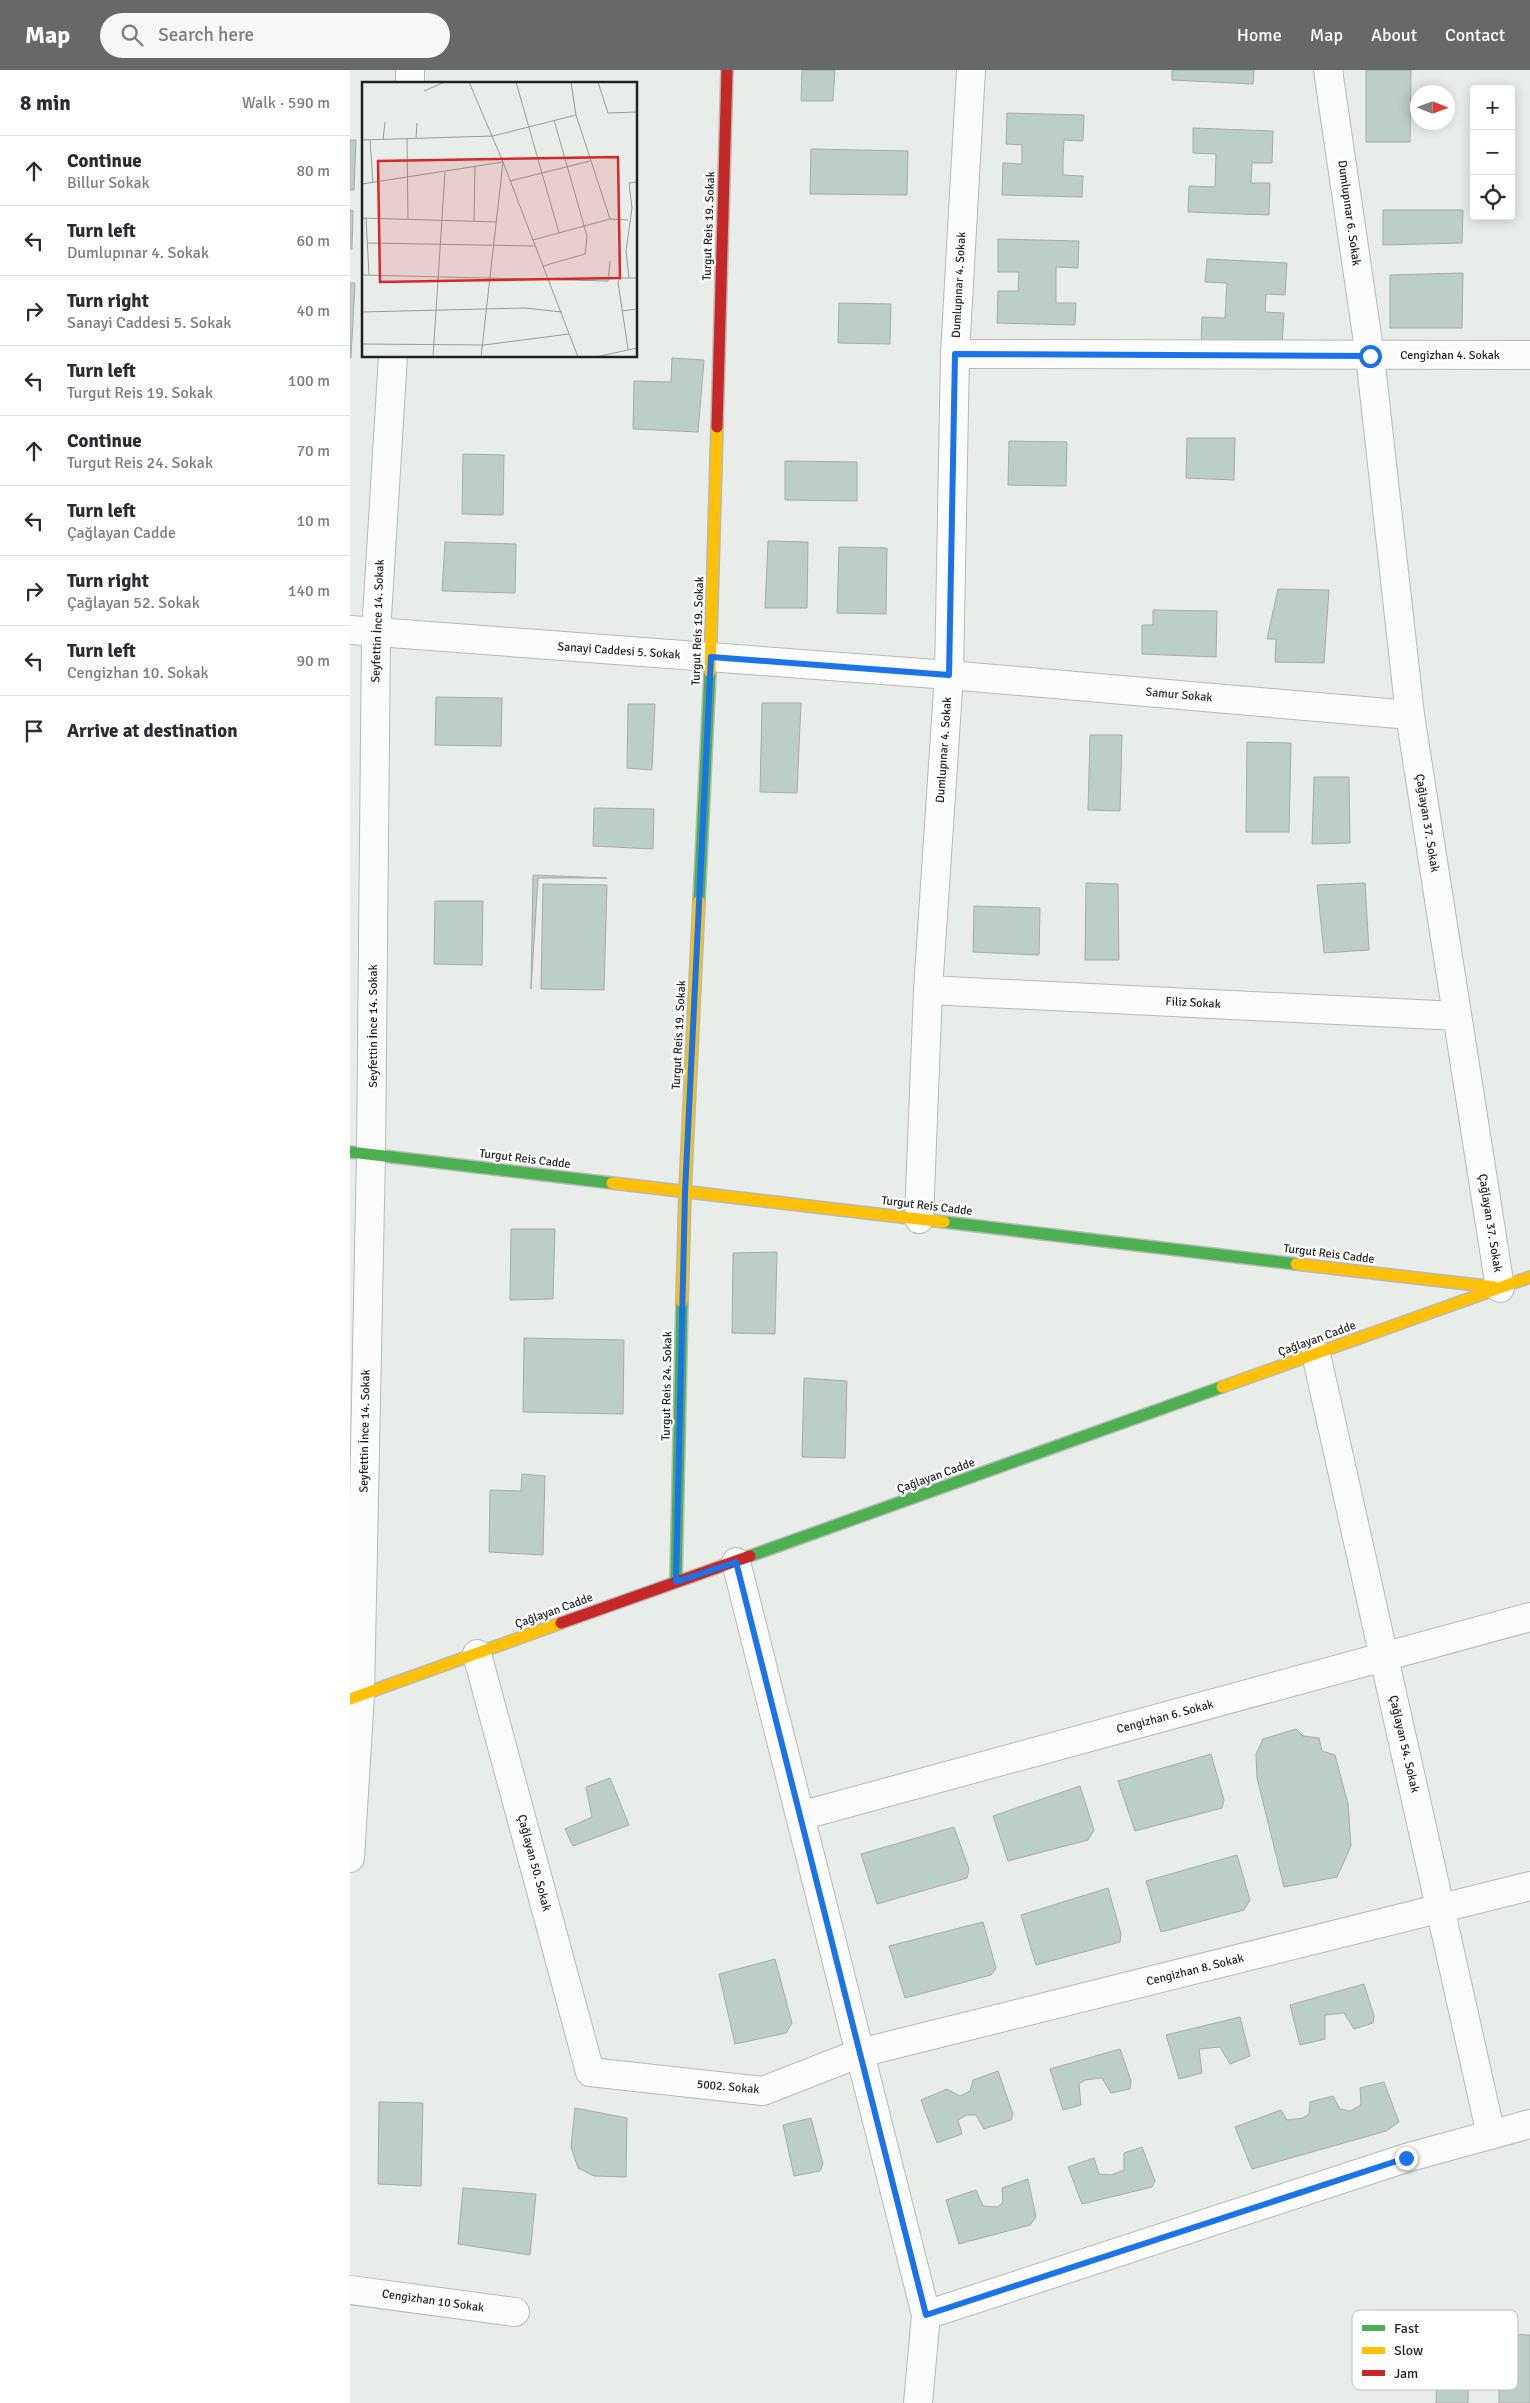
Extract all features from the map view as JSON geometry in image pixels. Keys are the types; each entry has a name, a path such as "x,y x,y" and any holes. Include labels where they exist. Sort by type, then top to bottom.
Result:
{"street":[{"name":"Turgut Reis 19. Sokak","path":"685,1192 711,657 727,70"},
{"name":"Dumlupınar 4. Sokak","path":"919,1219 928,990 949,675 955,354 971,70"},
{"name":"Dumlupınar 6. Sokak","path":"1328,70 1370,356"},
{"name":"Cengizhan 4. Sokak","path":"955,354 1530,355"},
{"name":"Çağlayan 37. Sokak","path":"1370,356 1410,715 1500,1288"},
{"name":"Seyfettin İnce 14. Sokak","path":"350,1858 355,1697 361,1153 363,632 393,358"},
{"name":"Sanayi Caddesi 5. Sokak","path":"363,632 949,675"},
{"name":"Samur Sokak","path":"949,675 1410,715"},
{"name":"Filiz Sokak","path":"928,990 1457,1016"},
{"name":"Turgut Reis Cadde","path":"361,1153 1500,1288"},
{"name":"Turgut Reis 24. Sokak","path":"676,1582 685,1192"},
{"name":"Çağlayan Cadde","path":"355,1697 1530,1276"},
{"name":"Çağlayan 54. Sokak","path":"1316,1354 1491,2134"},
{"path":"736,1562 926,2315 918,2403"},
{"name":"Cengizhan 6. Sokak","path":"800,1816 1384,1658 1530,1616"},
{"name":"Çağlayan 50. Sokak","path":"477,1654 590,2072"},
{"name":"Cengizhan 8. Sokak","path":"860,2053 1530,1886"},
{"name":"5002. Sokak","path":"590,2072 763,2091 860,2053"},
{"path":"926,2315 1406,2158 1530,2124"},
{"name":"Cengizhan 10 Sokak","path":"350,2290 515,2312"}],"building":[{"path":"802,70 835,70 833,101 801,101"},
{"path":"1172,70 1254,70 1253,84 1172,80"},
{"path":"1366,70 1411,70 1410,142 1366,142"},
{"path":"1007,113 1084,115 1083,141 1064,140 1063,159 1063,175 1083,176 1082,197 1002,195 1003,163 1022,164 1022,145 1006,144"},
{"path":"1193,128 1273,131 1272,163 1252,163 1251,183 1270,183 1269,215 1188,212 1189,186 1215,187 1216,154 1193,153"},
{"path":"350,140 356,140 354,190 350,190"},
{"path":"811,149 908,151 907,195 810,194"},
{"path":"350,210 353,211 352,249 350,249"},
{"path":"1383,210 1463,210 1462,243 1383,245"},
{"path":"998,239 1079,241 1078,268 1056,267 1056,303 1076,303 1075,325 997,323 998,291 1018,291 1019,272 998,272"},
{"path":"1207,259 1287,263 1285,295 1266,294 1265,312 1284,313 1282,346 1201,342 1202,317 1225,318 1227,283 1205,282"},
{"path":"1463,273 1462,328 1390,328 1390,275"},
{"path":"350,283 355,283 351,358 350,358"},
{"path":"839,303 891,304 890,344 838,343"},
{"path":"672,358 704,360 698,432 633,429 634,381 671,382"},
{"path":"1187,438 1235,438 1234,480 1186,478"},
{"path":"1009,441 1067,442 1066,486 1008,485"},
{"path":"463,454 504,455 503,515 462,514"},
{"path":"785,461 857,462 857,501 785,500"},
{"path":"768,541 808,542 807,608 765,608"},
{"path":"445,542 516,544 515,593 442,591"},
{"path":"839,547 887,548 886,614 837,613"},
{"path":"1278,589 1329,590 1324,663 1275,662 1276,639 1267,639"},
{"path":"1153,610 1217,611 1216,657 1142,654 1142,625 1153,625"},
{"path":"436,697 502,698 501,746 435,745"},
{"path":"762,703 801,703 797,793 760,792"},
{"path":"628,704 655,704 652,770 627,768"},
{"path":"1090,735 1122,735 1120,811 1088,810"},
{"path":"1247,742 1291,743 1289,832 1246,832"},
{"path":"1314,777 1349,777 1350,843 1312,844"},
{"path":"594,808 654,809 653,849 593,846"},
{"path":"533,875 607,878 538,878 531,989"},
{"path":"1086,883 1118,884 1119,960 1085,960"},
{"path":"1365,883 1369,950 1324,953 1317,885"},
{"path":"543,884 607,885 604,990 541,989"},
{"path":"435,901 483,901 482,965 434,964"},
{"path":"974,906 1040,908 1039,955 973,952"},
{"path":"511,1229 555,1229 553,1299 510,1300"},
{"path":"777,1252 775,1334 732,1333 733,1253"},
{"path":"524,1338 624,1340 623,1414 523,1412"},
{"path":"804,1378 847,1381 845,1458 802,1457"},
{"path":"522,1474 545,1476 543,1555 489,1552 490,1490 521,1491"},
{"path":"1296,1729 1303,1736 1319,1738 1322,1751 1335,1755 1348,1804 1351,1846 1337,1877 1284,1887 1257,1778 1256,1754 1263,1739"},
{"path":"1211,1754 1224,1800 1222,1808 1135,1831 1118,1781"},
{"path":"610,1778 629,1825 573,1846 565,1829 592,1817 586,1787"},
{"path":"1080,1786 1094,1830 1088,1840 1008,1861 993,1816"},
{"path":"954,1827 969,1869 967,1878 877,1904 861,1854"},
{"path":"1237,1855 1250,1900 1244,1910 1161,1932 1146,1881"},
{"path":"1108,1888 1121,1934 1120,1942 1036,1965 1021,1915"},
{"path":"983,1922 996,1968 991,1975 905,1998 889,1946"},
{"path":"775,1959 792,2023 786,2033 735,2044 719,1974"},
{"path":"1364,1984 1374,2016 1373,2023 1354,2029 1344,2013 1325,2015 1325,2039 1300,2045 1290,2005"},
{"path":"1240,2017 1250,2056 1230,2064 1220,2047 1199,2049 1202,2073 1179,2079 1166,2035"},
{"path":"1120,2049 1131,2081 1130,2089 1111,2093 1102,2078 1085,2080 1079,2084 1081,2105 1063,2110 1050,2069"},
{"path":"998,2071 1013,2114 1011,2120 984,2129 976,2115 967,2115 958,2120 962,2134 937,2143 921,2100 947,2089 960,2096 970,2091 973,2080"},
{"path":"1384,2082 1399,2122 1386,2131 1252,2169 1235,2127 1281,2110 1287,2120 1303,2118 1309,2114 1310,2102 1333,2096 1340,2109 1350,2111 1361,2105 1360,2088"},
{"path":"379,2102 423,2103 421,2186 378,2184"},
{"path":"575,2108 627,2118 626,2177 594,2176 578,2168 571,2147"},
{"path":"811,2118 823,2164 820,2171 794,2176 783,2125"},
{"path":"1142,2147 1155,2181 1152,2187 1082,2204 1068,2167 1094,2158 1099,2174 1111,2175 1124,2170 1124,2153"},
{"path":"1028,2179 1036,2217 1030,2225 959,2244 946,2200 976,2190 983,2206 998,2207 1003,2202 1002,2188"},
{"path":"463,2188 536,2194 530,2255 458,2244"},
{"path":"1518,2335 1530,2335 1530,2403 1499,2403 1499,2390 1518,2390"},
{"path":"1436,2390 1468,2390 1468,2403 1436,2403"}],"traffic: fast":[{"path":"699,901 710,672"},
{"path":"350,1152 612,1183"},
{"path":"944,1222 1296,1264"},
{"path":"676,1581 682,1302"},
{"path":"750,1556 1222,1387"}],"traffic: slow":[{"path":"710,672 717,427"},
{"path":"682,1302 685,1192 699,901"},
{"path":"612,1183 944,1222"},
{"path":"1296,1264 1494,1287"},
{"path":"1222,1387 1530,1277"},
{"path":"350,1699 561,1623"}],"traffic: jam":[{"path":"717,427 727,70"},
{"path":"561,1623 750,1556"}],"route":[{"path":"1370,356 955,354 949,675 711,657 685,1192 676,1582 736,1562 926,2315 1406,2158"}]}
